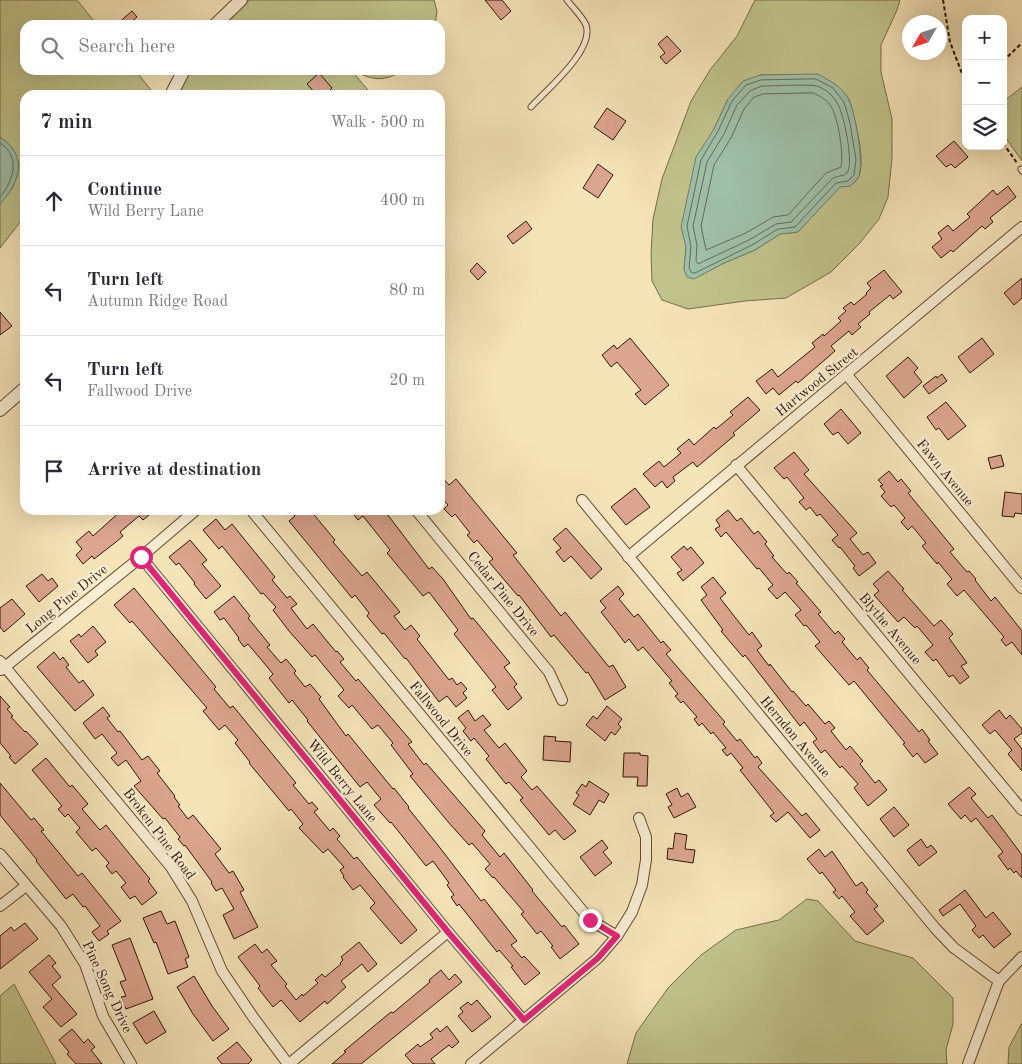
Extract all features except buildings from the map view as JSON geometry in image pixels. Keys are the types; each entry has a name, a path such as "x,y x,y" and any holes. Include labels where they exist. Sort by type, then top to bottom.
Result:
{"street":[{"path":"220,20 241,0"},
{"path":"174,90 181,75"},
{"name":"Hartwood Street","path":"628,557 1022,227"},
{"name":"Fawn Avenue","path":"847,375 1022,587"},
{"path":"0,410 20,392"},
{"name":"Blythe Avenue","path":"736,466 1022,810"},
{"name":"Herndon Avenue","path":"582,500 935,928 954,948 999,981"},
{"name":"Long Pine Drive","path":"2,666 141,557 190,515"},
{"name":"Fallwood Drive","path":"255,515 590,920 617,936"},
{"name":"Cedar Pine Drive","path":"420,515 550,672 562,700"},
{"name":"Wild Berry Lane","path":"141,557 448,932 524,1020"},
{"name":"Broken Pine Road","path":"2,666 171,867 192,901 222,971 253,1017 289,1064"},
{"path":"471,1064 598,958 617,936 632,912 642,885 646,860 646,837 639,818"},
{"name":"Pine Song Drive","path":"0,854 61,926 85,964 103,1016 131,1064"},
{"path":"0,906 26,886"},
{"path":"289,1064 448,932"},
{"path":"968,1064 999,981 1022,956"}],"lane":[{"path":"531,107 579,56 586,41 586,24 567,0"}],"path":[{"path":"943,0 950,42 962,74"},
{"path":"1004,60 1022,43"},
{"path":"1007,149 1021,170"}],"green space":[{"path":"0,0 77,0 93,20 20,20 20,75 139,75 151,90 20,90 20,222 0,248 0,204 13,187 19,164 12,148 0,137"},
{"path":"249,0 434,0 437,11 436,20 227,20"},
{"path":"755,0 900,0 881,45 881,72 892,119 892,159 888,197 879,219 859,244 831,272 786,298 745,301 688,309 662,300 652,281 653,219 662,179 691,101 710,70 737,36","holes":["760,75 780,75 849,99 860,150 860,171 857,179 850,186 840,186 798,232 780,234 755,250 724,263 684,269 686,247 714,129 728,99"]},
{"path":"187,75 355,75 368,90 180,90"},
{"path":"363,75 395,75 378,79"},
{"path":"1022,87 1022,161 1007,140 1007,99"},
{"path":"807,899 818,901 855,941 913,958 953,998 953,1024 946,1050 947,1064 627,1064 636,1033 668,988 701,955 736,930 779,920"},
{"path":"14,984 56,1064 0,1064 0,996"},
{"path":"1022,1023 1022,1064 1008,1064 1009,1047"}],"water":[{"path":"818,74 842,90 851,104 860,151 860,172 858,178 850,186 840,187 798,232 780,234 755,250 724,263 694,279 687,277 684,269 686,247 681,227 696,157 714,129 728,99 743,81 760,75"},
{"path":"0,137 15,152 18,169 13,187 0,204"}],"route":[{"path":"141,557 448,932 524,1020 598,958 617,936 590,920"}]}
